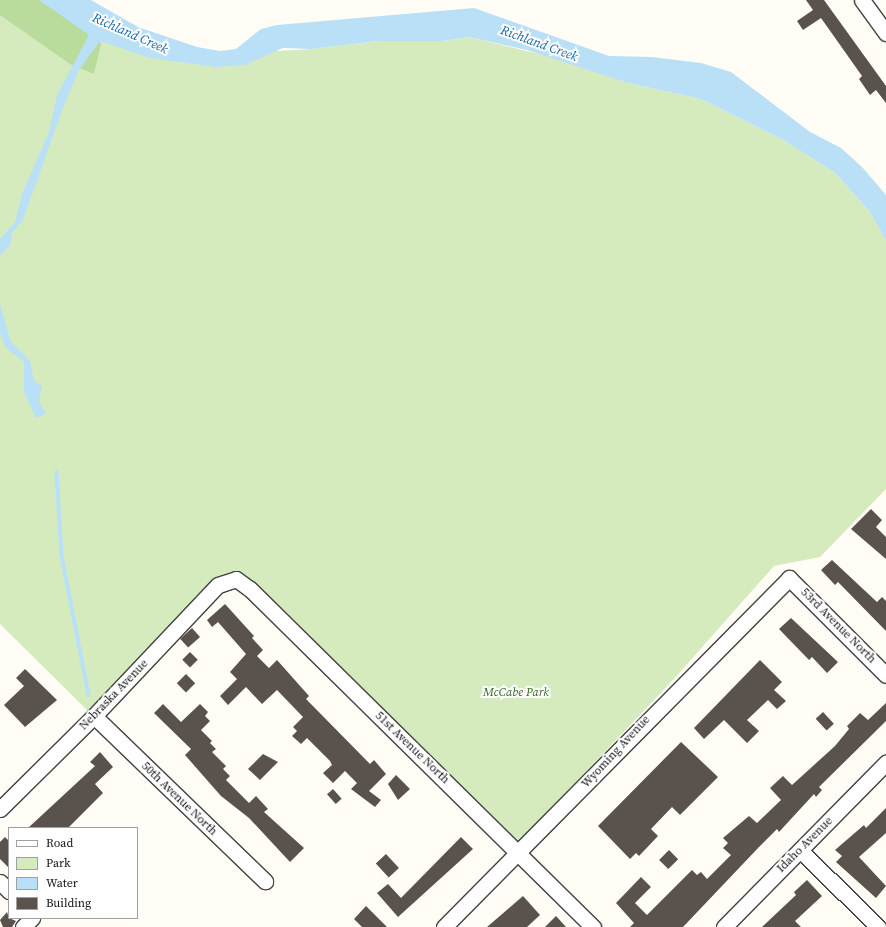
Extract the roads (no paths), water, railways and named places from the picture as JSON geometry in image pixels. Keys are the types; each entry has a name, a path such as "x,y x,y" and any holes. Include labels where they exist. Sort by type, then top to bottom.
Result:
{"street":[{"path":"862,0 886,34"},
{"name":"53rd Avenue North","path":"789,578 886,675"},
{"name":"Wyoming Avenue","path":"444,927 789,578"},
{"name":"51st Avenue North","path":"227,580 244,583 593,927"},
{"name":"Nebraska Avenue","path":"0,809 94,716 208,594 227,580"},
{"name":"50th Avenue North","path":"94,716 265,881"},
{"name":"Idaho Avenue","path":"724,927 886,763"},
{"path":"800,850 878,927"},
{"path":"0,882 8,890"},
{"path":"23,927 31,919"}],"water":[{"name":"Richland Creek","path":"39,0 91,0 138,27 197,47 220,51 236,49 261,29 277,25 474,8 609,56 652,57 701,63 731,72 810,132 841,148 862,167 886,195 886,241 870,212 835,173 785,141 701,99 628,83 527,50 469,37 443,41 378,41 312,49 283,48 245,65 216,67 150,58 100,41 79,70 63,108 23,220 12,233 10,246 0,255 0,239 15,222 23,191 49,132 57,95 89,35"},
{"path":"0,304 11,342 30,361 34,380 42,387 39,401 46,414 36,418 24,392 24,362 6,348 0,334"}],"waterway":[{"path":"57,472 62,556 89,695"}],"park label":[{"name":"McCabe Park","path":"516,693"}]}
